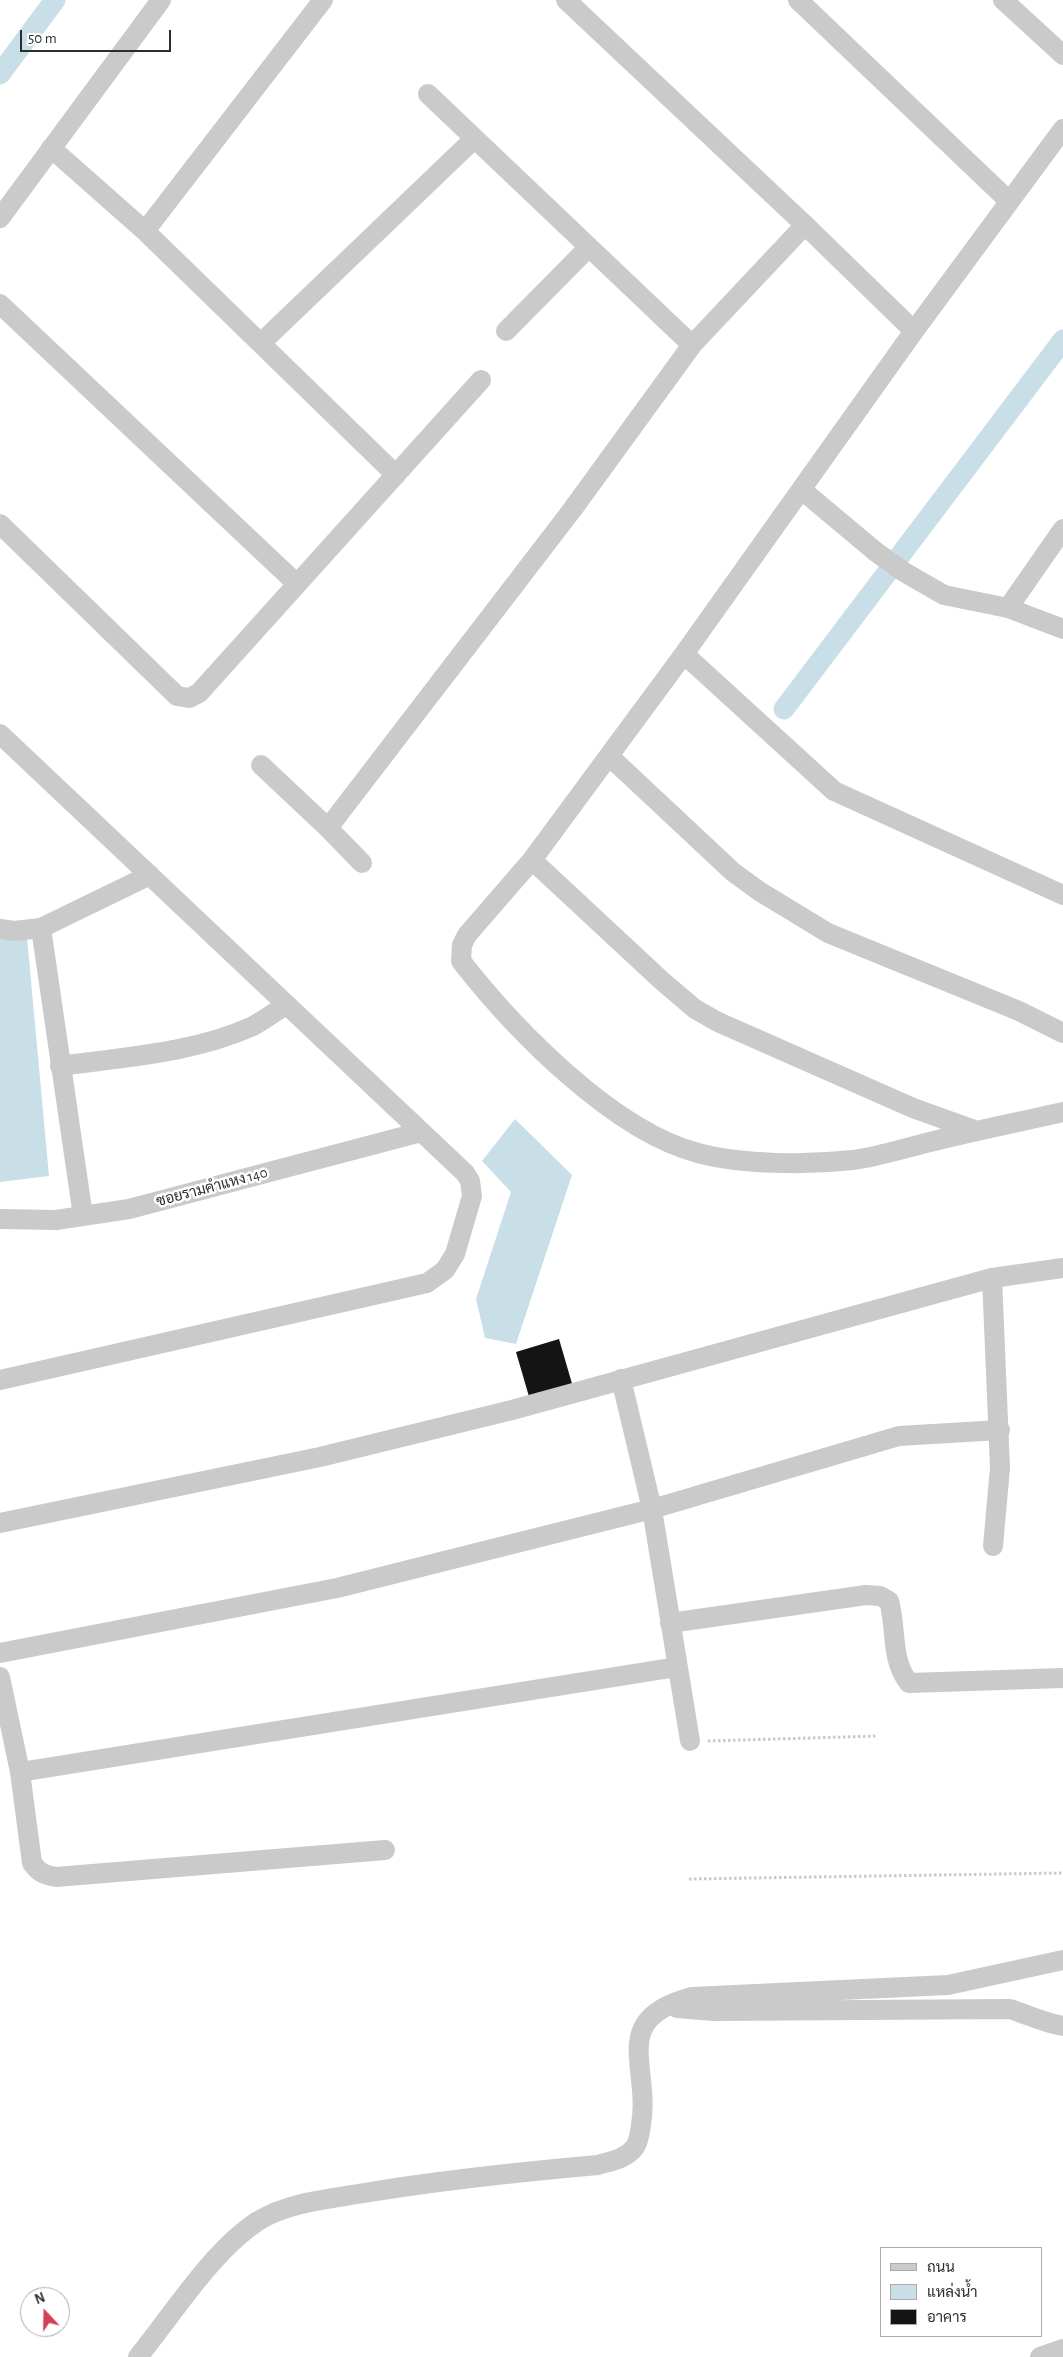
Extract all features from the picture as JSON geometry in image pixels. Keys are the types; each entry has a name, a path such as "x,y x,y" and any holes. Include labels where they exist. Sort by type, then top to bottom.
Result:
{"street":[{"path":"0,218 161,0"},
{"path":"145,231 323,0"},
{"path":"566,0 805,225 914,331"},
{"path":"798,0 1009,201"},
{"path":"1003,0 1063,55"},
{"path":"428,94 692,345"},
{"path":"1063,128 914,331 802,490 609,756 532,860 467,935 462,945 460,960 535,1043 572,1078 616,1113 660,1139 698,1154 765,1162 854,1160 1063,1112"},
{"path":"261,342 474,139"},
{"path":"51,148 145,231 396,475"},
{"path":"328,828 572,510 692,345 805,225"},
{"path":"506,331 589,247"},
{"path":"0,304 296,584"},
{"path":"0,524 178,696 189,698 199,693 481,380"},
{"path":"802,490 876,552 904,572 944,595 1008,608 1063,629"},
{"path":"1008,608 1063,529"},
{"path":"684,654 834,790 1063,895"},
{"path":"0,734 465,1173 472,1188 472,1196 455,1254 445,1270 427,1283 0,1380"},
{"path":"609,756 733,872 828,933 1019,1011 1063,1032"},
{"path":"261,765 328,828 362,864"},
{"path":"532,860 661,980 695,1009 718,1022 913,1108 977,1131"},
{"path":"0,929 41,928 150,875"},
{"path":"41,928 60,1066 84,1216"},
{"path":"60,1066 158,1052 208,1041 253,1026 286,1005"},
{"name":"ซอยรามคำแหง 140","path":"0,1219 56,1220 128,1208 421,1132"},
{"path":"0,1523 320,1457 512,1410 992,1278 1063,1268"},
{"path":"992,1278 1000,1430 1000,1468 993,1546"},
{"path":"621,1379 652,1509 690,1741"},
{"path":"0,1653 337,1588 652,1509 899,1436 1000,1430"},
{"path":"670,1623 866,1595 880,1596 889,1601 893,1615 896,1660 901,1673 909,1683 1063,1678"},
{"path":"20,1772 677,1667"},
{"path":"0,1677 20,1772 32,1863 44,1875 56,1876 385,1850"},
{"path":"816,2000 948,1985 1063,1960"},
{"path":"138,2357 230,2243 259,2221 280,2210 316,2201 426,2183 598,2165 618,2159 629,2153 636,2146 643,2115 638,2046 642,2030 650,2015 662,2007 692,1997 816,2000 1010,2009 1033,2016 1049,2024 1063,2026"},
{"path":"1040,2357 1063,2349"}],"path":[{"path":"690,1741 877,1736"},
{"path":"688,1879 1063,1873"}],"water":[{"path":"0,934 27,937 49,1176 0,1182"},
{"path":"515,1119 572,1175 516,1344 485,1338 476,1299 511,1192 482,1161"}],"building":[{"path":"559,1339 573,1387 530,1400 516,1352"}],"waterway":[{"path":"0,74 55,0"},
{"path":"784,709 1063,340"}]}
